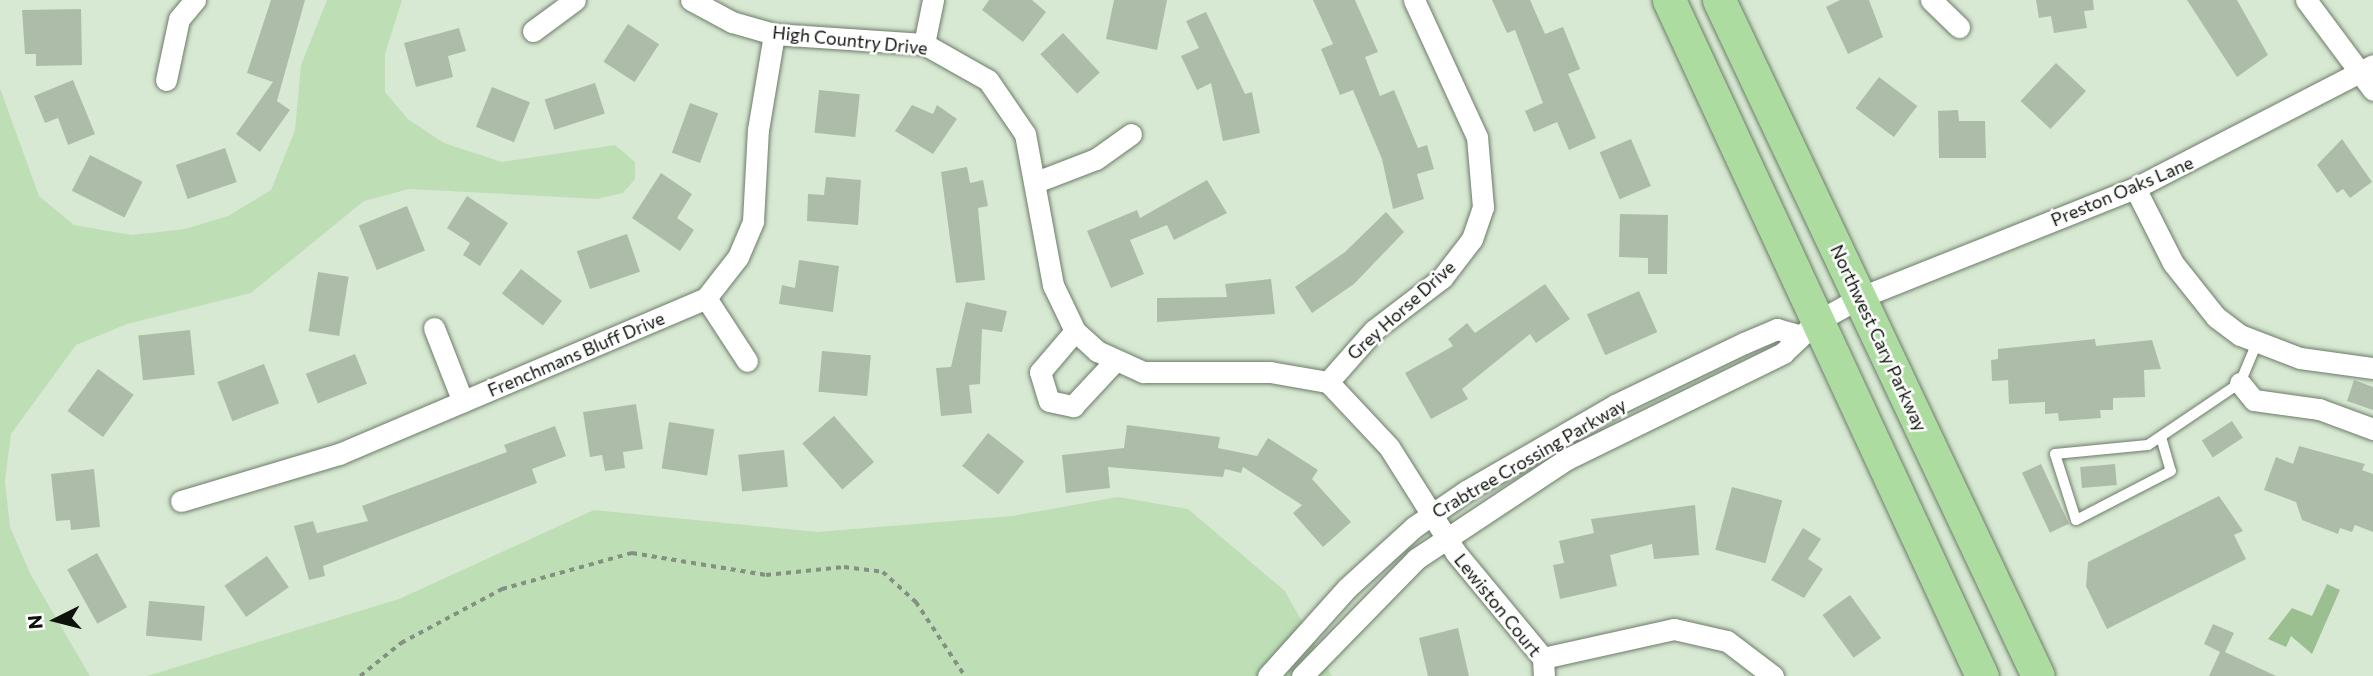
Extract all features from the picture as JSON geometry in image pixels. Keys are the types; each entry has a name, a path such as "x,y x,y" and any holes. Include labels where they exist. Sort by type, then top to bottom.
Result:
{"main road":[{"path":"1669,0 1807,328 1982,676"},
{"name":"Northwest Cary Parkway","path":"1719,0 2038,676"}],"street":[{"path":"166,80 179,19 195,0"},
{"path":"533,31 575,0"},
{"name":"High Country Drive","path":"691,0 732,22 774,34 924,44 960,59 1009,105 1025,134 1053,285 1074,331 1115,362 1161,375 1270,372 1328,382"},
{"path":"924,44 933,0"},
{"name":"Grey Horse Drive","path":"1328,382 1374,330 1442,278 1472,239 1483,207 1477,137 1414,0"},
{"path":"1931,0 1959,27"},
{"path":"2306,0 2369,76"},
{"name":"Frenchmans Bluff Drive","path":"181,501 339,454 706,298 738,257 753,221 758,130 774,34"},
{"name":"Preston Oaks Lane","path":"1861,297 2135,188 2369,76"},
{"path":"1036,182 1096,159 1131,134"},
{"path":"2135,188 2192,289 2256,345 2373,368"},
{"name":"Crabtree Crossing Parkway","path":"1302,676 1382,587 1446,537 1567,459 1783,353 1807,328 1861,297"},
{"path":"706,298 747,361"},
{"path":"434,328 463,402"},
{"name":"Crabtree Crossing Parkway","path":"1268,676 1347,588 1433,513 1615,405 1777,329 1807,328"},
{"path":"1074,331 1041,372 1049,401 1073,406 1115,362"},
{"path":"1328,382 1389,447 1446,537"},
{"path":"2240,383 2254,400 2319,409 2373,429"},
{"name":"Lewiston Court","path":"1446,537 1544,667"},
{"path":"1544,667 1674,629 1727,641 1773,676"}],"lane":[{"path":"2161,437 2171,471 2076,520 2055,454 2148,445 2240,383 2256,345"}],"path":[{"path":"360,676 401,643 502,589 632,554 766,575 845,567 883,572 916,602 965,676"}],"shaded area":[{"path":"327,0 402,0 385,54 385,92 408,119 444,143 502,162 615,145 635,162 635,179 623,193 597,199 409,189 364,201 251,293 127,324 76,345 11,434 5,481 10,527 31,575 90,676 0,676 0,88 39,196 74,225 132,235 185,229 228,216 271,190 295,130 301,65"},
{"path":"1118,497 1188,509 1285,591 1332,676 147,676 399,599 594,510 817,532 1012,516"},
{"path":"2327,584 2340,590 2312,654 2291,636 2286,647 2268,639 2292,608 2312,616"}],"building":[{"path":"271,0 305,0 277,101 290,110 260,152 236,134 273,82 247,73"},
{"path":"989,0 1032,0 1046,12 1023,42 982,10"},
{"path":"1114,0 1167,0 1157,50 1106,39"},
{"path":"1313,0 1355,0 1378,52 1365,57 1380,96 1394,90 1418,148 1427,145 1434,169 1417,174 1424,199 1393,209 1382,159 1353,90 1340,95 1321,49 1333,44"},
{"path":"1492,0 1530,0 1545,34 1563,27 1580,69 1568,74 1596,138 1569,150 1557,122 1534,132 1525,111 1543,103 1515,30 1507,33"},
{"path":"1840,0 1869,0 1883,37 1848,54 1826,7"},
{"path":"2036,0 2093,0 2094,10 2084,11 2087,28 2054,33 2051,16 2039,18"},
{"path":"2187,0 2237,0 2268,55 2237,77"},
{"path":"81,9 82,65 36,66 36,54 25,54 22,10"},
{"path":"1206,12 1245,94 1252,92 1260,133 1223,141 1211,83 1197,90 1181,56 1199,48 1186,21"},
{"path":"628,24 659,44 635,82 603,62"},
{"path":"459,28 466,51 448,56 453,77 416,87 404,43"},
{"path":"1063,33 1100,72 1077,94 1040,54"},
{"path":"2056,63 2086,91 2051,129 2021,101"},
{"path":"1879,77 1917,106 1894,137 1856,108"},
{"path":"73,80 95,134 68,145 58,118 45,123 34,96"},
{"path":"595,83 605,113 554,130 545,99"},
{"path":"492,87 530,102 514,142 476,127"},
{"path":"819,90 860,94 855,137 815,133"},
{"path":"690,103 718,113 700,163 672,153"},
{"path":"912,105 933,114 937,105 957,119 933,154 895,131"},
{"path":"1958,110 1959,121 1985,121 1986,158 1939,158 1938,111"},
{"path":"1631,139 1651,186 1620,199 1600,152"},
{"path":"2342,139 2372,182 2350,198 2343,189 2337,193 2317,165"},
{"path":"225,148 237,182 188,199 176,165"},
{"path":"90,155 143,182 124,217 72,191"},
{"path":"967,167 970,183 983,180 988,206 978,208 985,280 956,283 941,172"},
{"path":"661,173 692,194 677,218 694,230 680,251 632,218"},
{"path":"826,177 861,180 858,225 807,221 808,194 824,195"},
{"path":"1207,180 1227,213 1174,240 1167,225 1130,240 1144,274 1111,288 1087,231 1137,210 1140,218"},
{"path":"467,196 508,223 480,266 463,255 470,243 447,228"},
{"path":"407,206 425,251 377,270 359,225"},
{"path":"1386,212 1404,232 1354,284 1312,313 1295,287 1345,252"},
{"path":"1620,214 1668,215 1667,274 1648,274 1648,258 1619,257"},
{"path":"627,234 640,272 590,289 577,251"},
{"path":"799,260 839,266 833,312 779,304 782,285 795,288"},
{"path":"521,269 562,301 543,325 502,293"},
{"path":"318,272 349,277 339,336 309,331"},
{"path":"1271,279 1275,314 1157,322 1157,298 1227,297 1225,284"},
{"path":"1545,284 1570,319 1536,343 1530,334 1462,389 1468,399 1431,419 1405,373 1453,346 1448,339 1467,323 1475,333"},
{"path":"1639,291 1657,332 1605,355 1587,314"},
{"path":"966,302 1007,311 1002,332 982,329 980,384 969,385 972,413 941,416 936,368 951,367"},
{"path":"190,330 195,375 143,380 138,335"},
{"path":"2095,339 2096,346 2152,340 2161,369 2144,370 2145,397 2113,398 2113,410 2100,410 2101,418 2059,421 2058,413 2045,414 2045,402 2009,404 2008,380 1992,381 1991,360 1998,359 1998,349"},
{"path":"822,351 871,355 867,396 818,392"},
{"path":"355,354 367,384 318,404 306,374"},
{"path":"264,364 279,403 232,421 217,382"},
{"path":"98,369 134,395 103,437 67,411"},
{"path":"2354,380 2373,387 2373,410 2347,401"},
{"path":"636,404 643,449 623,452 625,468 605,471 602,455 590,457 583,412"},
{"path":"834,416 874,462 842,490 802,444"},
{"path":"2232,421 2243,438 2213,457 2202,441"},
{"path":"669,422 714,429 707,476 662,468"},
{"path":"1127,425 1220,437 1218,448 1257,456 1268,438 1318,470 1312,479 1351,522 1323,547 1293,513 1302,505 1243,467 1241,473 1225,469 1223,477 1108,467 1110,488 1066,493 1062,455 1124,448"},
{"path":"555,426 566,456 532,469 537,483 323,566 325,576 309,580 294,526 313,521 317,533 368,521 362,506 507,452 504,445"},
{"path":"988,433 1024,461 998,494 962,466"},
{"path":"2299,446 2365,464 2362,470 2373,474 2373,532 2355,525 2352,532 2340,528 2338,534 2302,520 2296,502 2264,490 2276,457 2293,464"},
{"path":"784,450 788,487 742,492 738,455"},
{"path":"2041,464 2069,524 2050,533 2022,473"},
{"path":"2115,464 2117,485 2082,488 2080,467"},
{"path":"94,469 100,527 71,530 70,520 56,521 51,474"},
{"path":"1732,487 1782,500 1765,563 1715,550"},
{"path":"2219,496 2243,531 2234,535 2246,559 2107,629 2086,586 2088,562"},
{"path":"1695,505 1699,555 1654,559 1652,544 1610,555 1617,586 1560,599 1553,565 1564,563 1559,541 1594,533 1591,519"},
{"path":"1803,528 1821,539 1808,559 1823,569 1804,598 1771,580"},
{"path":"97,553 127,607 97,624 67,569"},
{"path":"267,556 289,587 246,617 224,586"},
{"path":"1850,595 1881,638 1854,658 1822,615"},
{"path":"149,601 205,606 202,641 146,636"},
{"path":"2213,624 2234,633 2225,652 2276,676 2209,676 2220,652 2204,644"},
{"path":"1458,628 1469,676 1428,676 1419,638"}]}
